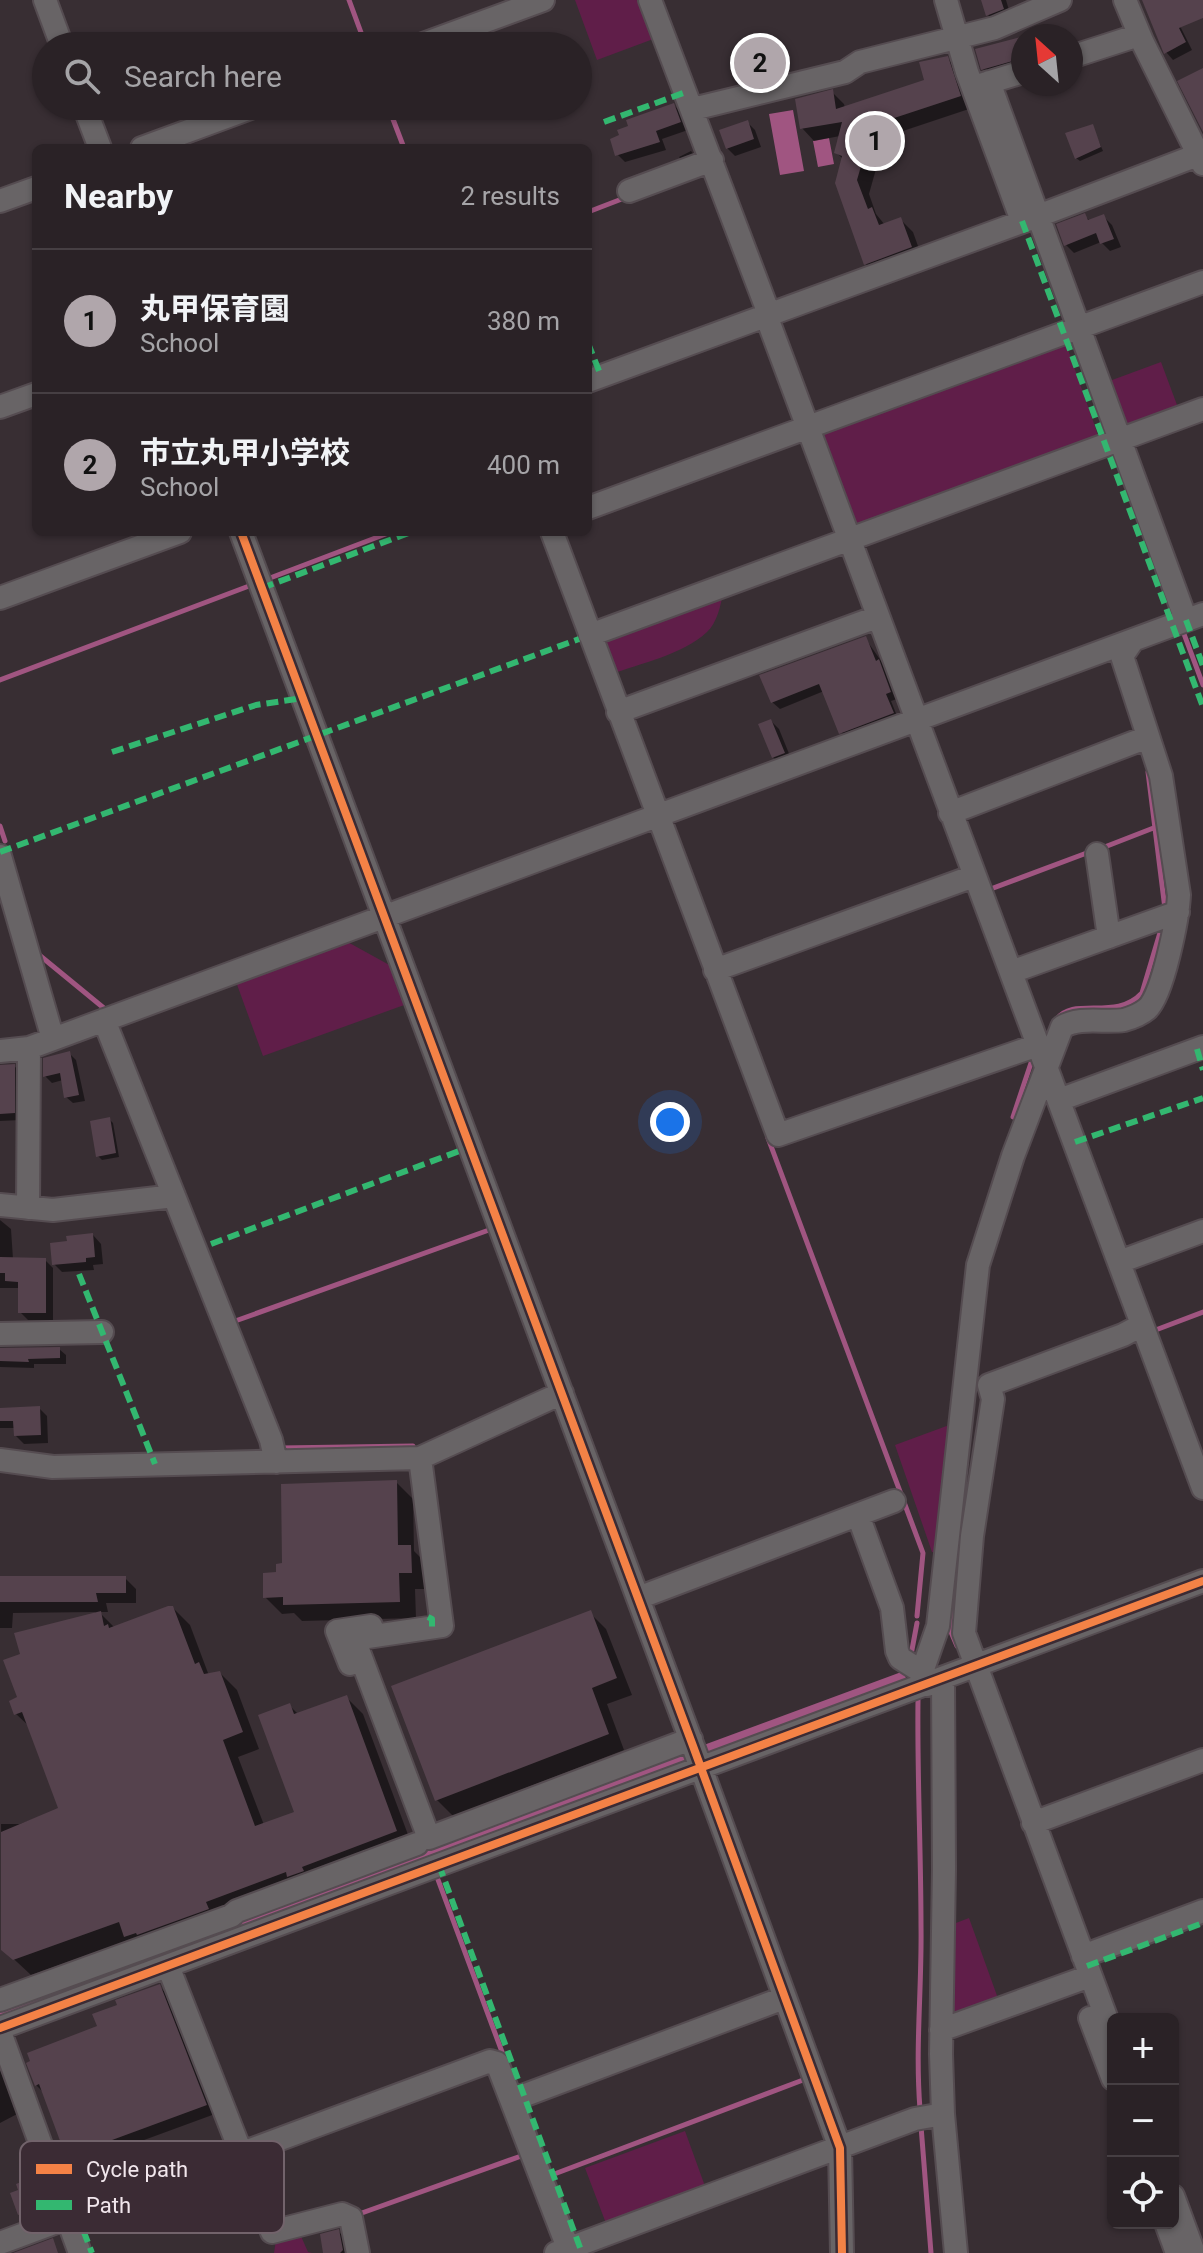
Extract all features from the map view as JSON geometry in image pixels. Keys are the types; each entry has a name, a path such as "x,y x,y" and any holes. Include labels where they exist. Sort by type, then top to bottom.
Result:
{"street":[{"path":"45,0 57,32"},
{"path":"456,32 543,0"},
{"path":"650,0 712,160 915,721 1202,1481"},
{"path":"0,1051 29,1048 1194,617 1120,440 1079,327 1030,219 946,0"},
{"path":"693,109 845,72 860,62 959,39 995,28 1060,0"},
{"path":"592,380 1202,157 1139,35 1125,0"},
{"path":"1083,53 1139,35"},
{"path":"981,85 1011,76"},
{"path":"89,120 98,144"},
{"path":"153,144 218,120"},
{"path":"629,191 712,160"},
{"path":"0,201 32,189"},
{"path":"592,507 1203,282"},
{"path":"0,407 32,395"},
{"path":"590,635 1203,409"},
{"path":"0,598 169,536"},
{"path":"242,536 840,2148 842,2253"},
{"path":"553,536 778,1135 1042,1055"},
{"path":"618,712 877,617"},
{"path":"956,2253 943,2114 941,2030 946,1675 938,1626 978,1265 1042,1055 1070,1021 1121,1020 1148,1009 1158,994 1178,912 1179,895 1161,776 1122,656 1133,640"},
{"path":"950,813 1148,737"},
{"path":"1097,854 1109,937"},
{"path":"0,856 53,1039"},
{"path":"715,970 974,876"},
{"path":"1011,972 1178,912"},
{"path":"104,1020 271,1440 276,1462"},
{"path":"1059,1100 1203,1047"},
{"path":"28,1208 29,1048"},
{"path":"0,1205 53,1210 174,1196"},
{"path":"1119,1262 1203,1231"},
{"path":"1107,2023 946,1675 964,1633 972,1536 993,1399 989,1385 1142,1325"},
{"path":"0,1334 102,1332"},
{"path":"0,1460 53,1467 413,1458 562,1393"},
{"path":"413,1458 428,1617 337,1631 362,1678 420,1846"},
{"path":"638,1598 894,1501"},
{"path":"858,1515 892,1608 900,1658 946,1675 1033,1823 1083,1971 1107,2057"},
{"path":"40,2141 0,2030 168,1966 420,1846 429,1838 946,1675 1203,1581"},
{"path":"0,2000 420,1846 696,1754"},
{"path":"1033,1823 1203,1760"},
{"path":"941,2030 1083,1971 1203,1911"},
{"path":"168,1966 236,2141"},
{"path":"512,2100 784,1998"},
{"path":"273,2141 490,2061 497,2063 564,2251 915,2119 943,2114"},
{"path":"1179,2212 1194,2253"},
{"path":"269,2243 342,2214 351,2218 358,2253"},
{"path":"1168,2229 1177,2253"},
{"path":"0,2243 27,2233"},
{"path":"73,2233 80,2253"}],"shaded area":[{"path":"575,0 642,0 656,38 597,60 592,46 592,32 587,32"},
{"path":"793,110 804,171 780,175 769,114"},
{"path":"829,138 834,164 818,167 813,141"},
{"path":"1065,341 1099,438 855,531 819,427"},
{"path":"1161,362 1180,413 1124,433 1104,383"},
{"path":"723,592 713,624 697,640 673,653 609,675 601,637"},
{"path":"344,940 393,967 407,1004 263,1056 235,979"},
{"path":"952,1424 939,1553 932,1552 895,1445"},
{"path":"904,1671 906,1679 0,2017 0,2005"},
{"path":"969,1918 1000,2004 948,2023 948,1926"},
{"path":"685,2131 706,2189 607,2226 585,2168"},
{"path":"300,2234 308,2252 312,2253 274,2253 276,2240"}],"building":[{"path":"981,0 1001,0 1004,9 986,16"},
{"path":"1142,0 1203,0 1203,18 1179,28 1186,42 1164,54"},
{"path":"1011,40 1011,61 981,70 975,49"},
{"path":"948,56 961,96 873,125 857,180 868,209 872,207 879,225 901,217 912,247 864,265 835,183 842,156 834,153 842,122 800,129 795,99 833,89 836,109 924,80 919,62"},
{"path":"1203,68 1203,132 1177,81"},
{"path":"674,103 681,122 656,131 660,142 615,156 610,139 619,135 617,130 628,126 626,120"},
{"path":"748,120 754,139 726,149 719,130"},
{"path":"1093,124 1101,147 1075,159 1065,133"},
{"path":"1085,213 1088,220 1104,214 1114,239 1100,244 1096,233 1064,246 1056,224"},
{"path":"866,636 876,661 879,659 891,692 886,694 894,713 839,734 819,684 771,703 759,675"},
{"path":"771,719 785,753 772,758 758,724"},
{"path":"70,1051 79,1095 64,1098 60,1073 43,1077 43,1058"},
{"path":"15,1064 15,1113 0,1114 0,1065"},
{"path":"110,1117 116,1153 96,1157 90,1121"},
{"path":"93,1233 95,1257 86,1258 86,1262 52,1265 50,1243 67,1241 66,1236"},
{"path":"0,1257 46,1258 46,1313 18,1313 18,1282 5,1281 5,1273 0,1273"},
{"path":"60,1347 60,1358 28,1359 29,1362 0,1361 0,1348"},
{"path":"40,1406 41,1435 14,1436 13,1421 0,1421 0,1408"},
{"path":"397,1480 398,1545 411,1545 412,1573 399,1573 400,1602 283,1605 283,1597 263,1598 263,1573 276,1572 276,1564 282,1563 281,1484"},
{"path":"0,1576 126,1576 126,1593 96,1593 98,1602 0,1602"},
{"path":"173,1606 195,1664 199,1662 204,1674 220,1671 243,1732 223,1740 255,1826 294,1812 258,1715 290,1703 294,1714 347,1695 397,1831 302,1867 304,1871 287,1877 286,1872 206,1902 209,1909 137,1935 124,1937 119,1922 13,1960 1,1950 1,1832 58,1808 22,1712 14,1715 9,1701 17,1697 3,1660 20,1654 14,1633 101,1611 104,1626 108,1624 109,1628"},
{"path":"591,1610 617,1678 592,1688 609,1734 435,1801 391,1686"},
{"path":"160,1984 207,2105 109,2141 60,2141 39,2084 35,2086 26,2063 30,2061 27,2053 97,2026 92,2014 117,2005 115,2000"},
{"path":"20,2182 18,2215 10,2193 18,2190 16,2184"},
{"path":"339,2229 343,2250 340,2253 323,2253 320,2234"},
{"path":"53,2238 58,2253 13,2253"}],"waterway":[{"path":"349,0 361,32"},
{"path":"393,120 402,144"},
{"path":"592,210 627,197"},
{"path":"270,578 380,536"},
{"path":"0,680 249,586"},
{"path":"1184,634 1203,685"},
{"path":"1148,772 1165,909"},
{"path":"0,826 5,841"},
{"path":"1102,848 1156,827"},
{"path":"988,890 1092,851"},
{"path":"1056,1020 1073,1009 1120,1006 1142,993 1162,926"},
{"path":"38,954 105,1009"},
{"path":"1013,1117 1034,1054"},
{"path":"768,1138 923,1553 917,1616"},
{"path":"238,1320 489,1230"},
{"path":"1153,1331 1203,1312"},
{"path":"280,1448 413,1446 414,1450"},
{"path":"957,1646 951,1632 959,1565"},
{"path":"911,1655 917,1623"},
{"path":"918,1700 920,2109"},
{"path":"437,1877 505,2060"},
{"path":"557,2173 803,2080"},
{"path":"921,2126 931,2253"},
{"path":"359,2214 524,2155"}],"marked path":[{"path":"604,122 686,92"},
{"path":"1022,221 1203,707"},
{"path":"592,353 601,376"},
{"path":"262,588 400,536"},
{"path":"1186,620 1203,666"},
{"path":"0,852 579,639"},
{"path":"112,752 256,705 303,698"},
{"path":"1197,1049 1203,1070"},
{"path":"1075,1142 1203,1098"},
{"path":"211,1244 470,1147"},
{"path":"79,1274 155,1464"},
{"path":"428,1617 432,1619 432,1627"},
{"path":"439,1865 582,2253"},
{"path":"1087,1966 1203,1923"},
{"path":"84,2233 92,2253"}],"cycle path":[{"path":"242,536 840,2148 842,2253"},
{"path":"0,2028 1203,1581"}],"place":[{"name":"市立丸甲小学校","path":"760,63"},
{"name":"丸甲保育園","path":"875,141"}]}
